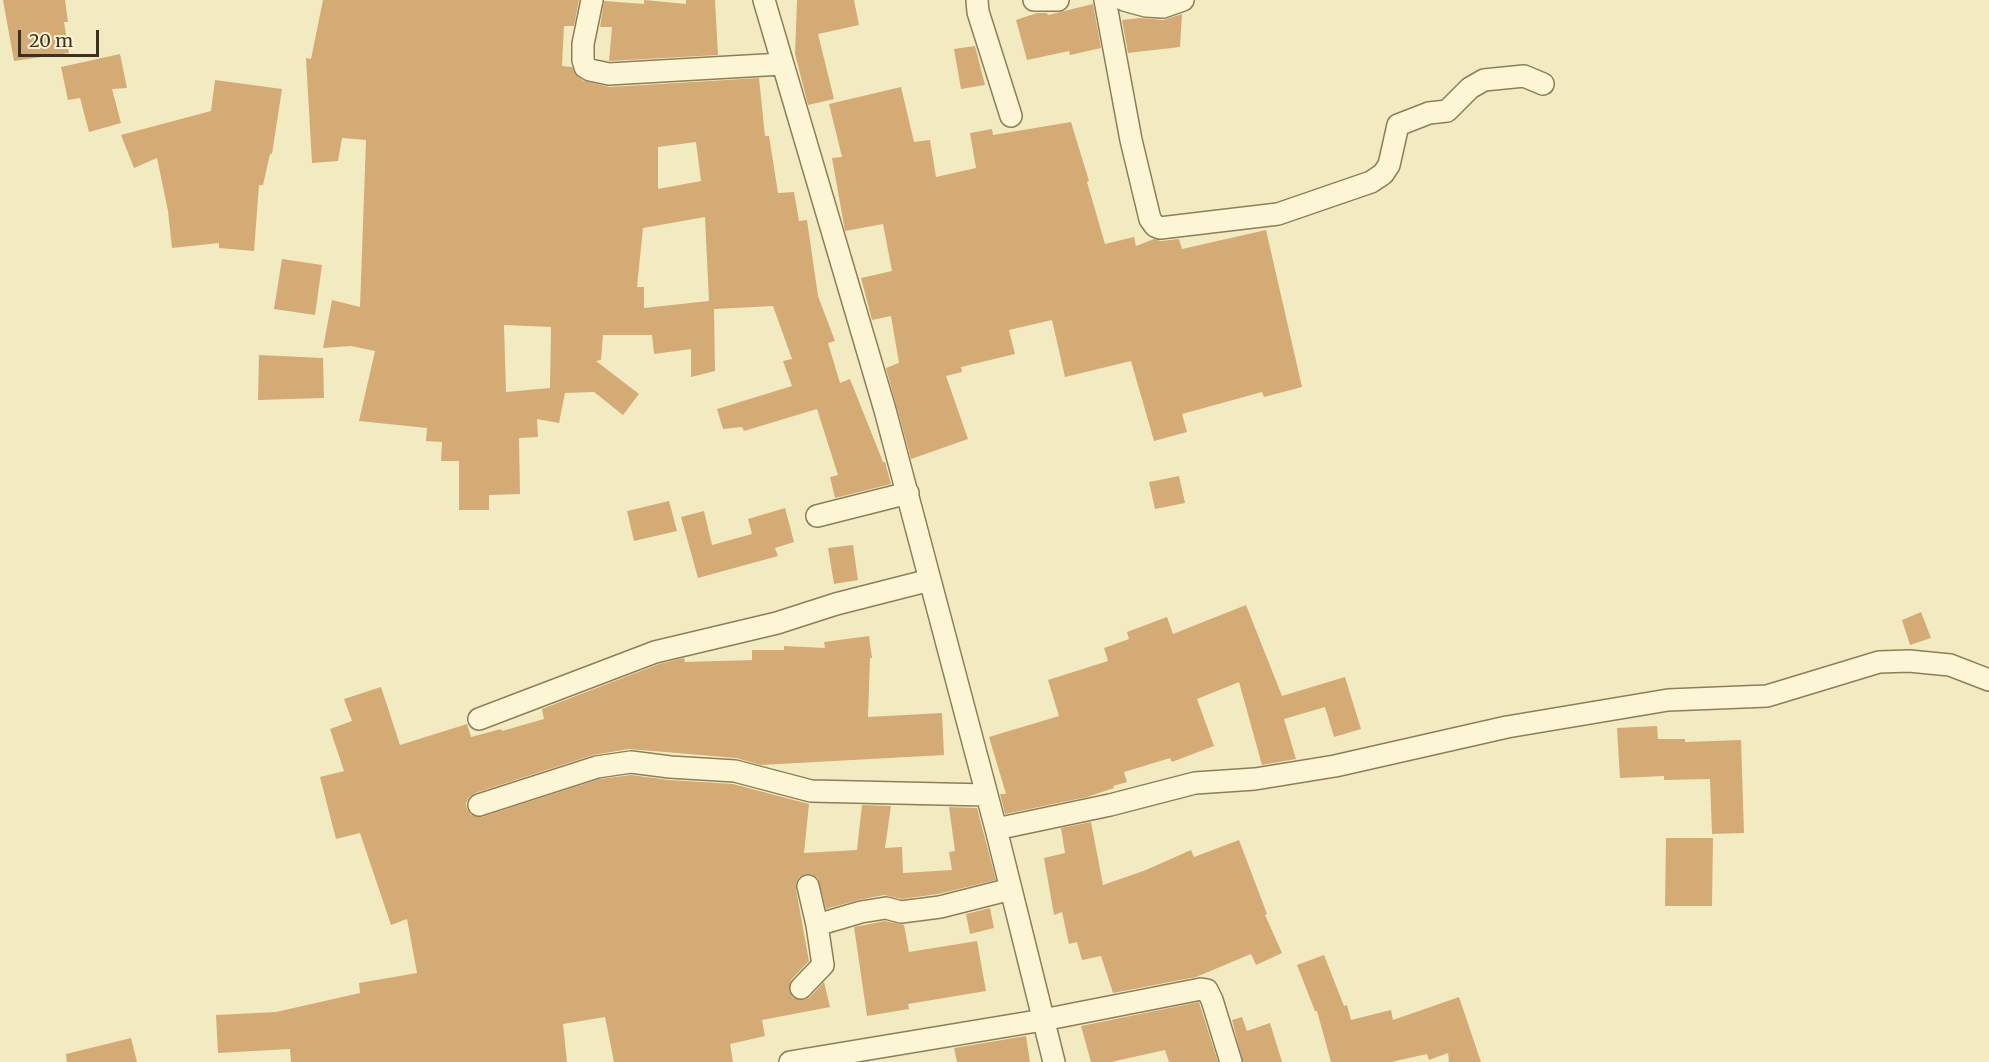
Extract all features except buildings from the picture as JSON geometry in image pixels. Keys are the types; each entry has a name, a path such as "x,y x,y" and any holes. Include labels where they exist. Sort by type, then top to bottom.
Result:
{"street":[{"path":"592,0 583,44 583,60 585,67 590,70 609,74 782,64"},
{"path":"764,0 908,494 996,829 1054,1062"},
{"path":"977,0 978,12 1011,116"},
{"path":"1034,0 1058,0"},
{"path":"1105,0 1131,140 1147,208 1151,223 1161,228 1278,214 1371,182 1383,174 1389,165 1398,124 1429,113 1447,111 1470,88 1484,80 1524,76 1543,84"},
{"path":"1124,0 1146,6 1163,7 1183,0"},
{"path":"817,516 908,494"},
{"path":"479,719 655,652 777,623 836,604 930,580"},
{"path":"996,829 1110,806 1195,783 1255,779 1335,766 1507,727 1668,700 1767,696 1879,662 1909,661 1950,665 1989,680"},
{"path":"479,805 597,767 631,762 735,771 812,791 987,795"},
{"path":"801,988 824,965 808,886"},
{"path":"817,925 861,912 886,909 901,912 940,907 1011,889"},
{"path":"790,1062 1043,1020 1204,989 1207,990 1212,1000 1231,1062"}]}
